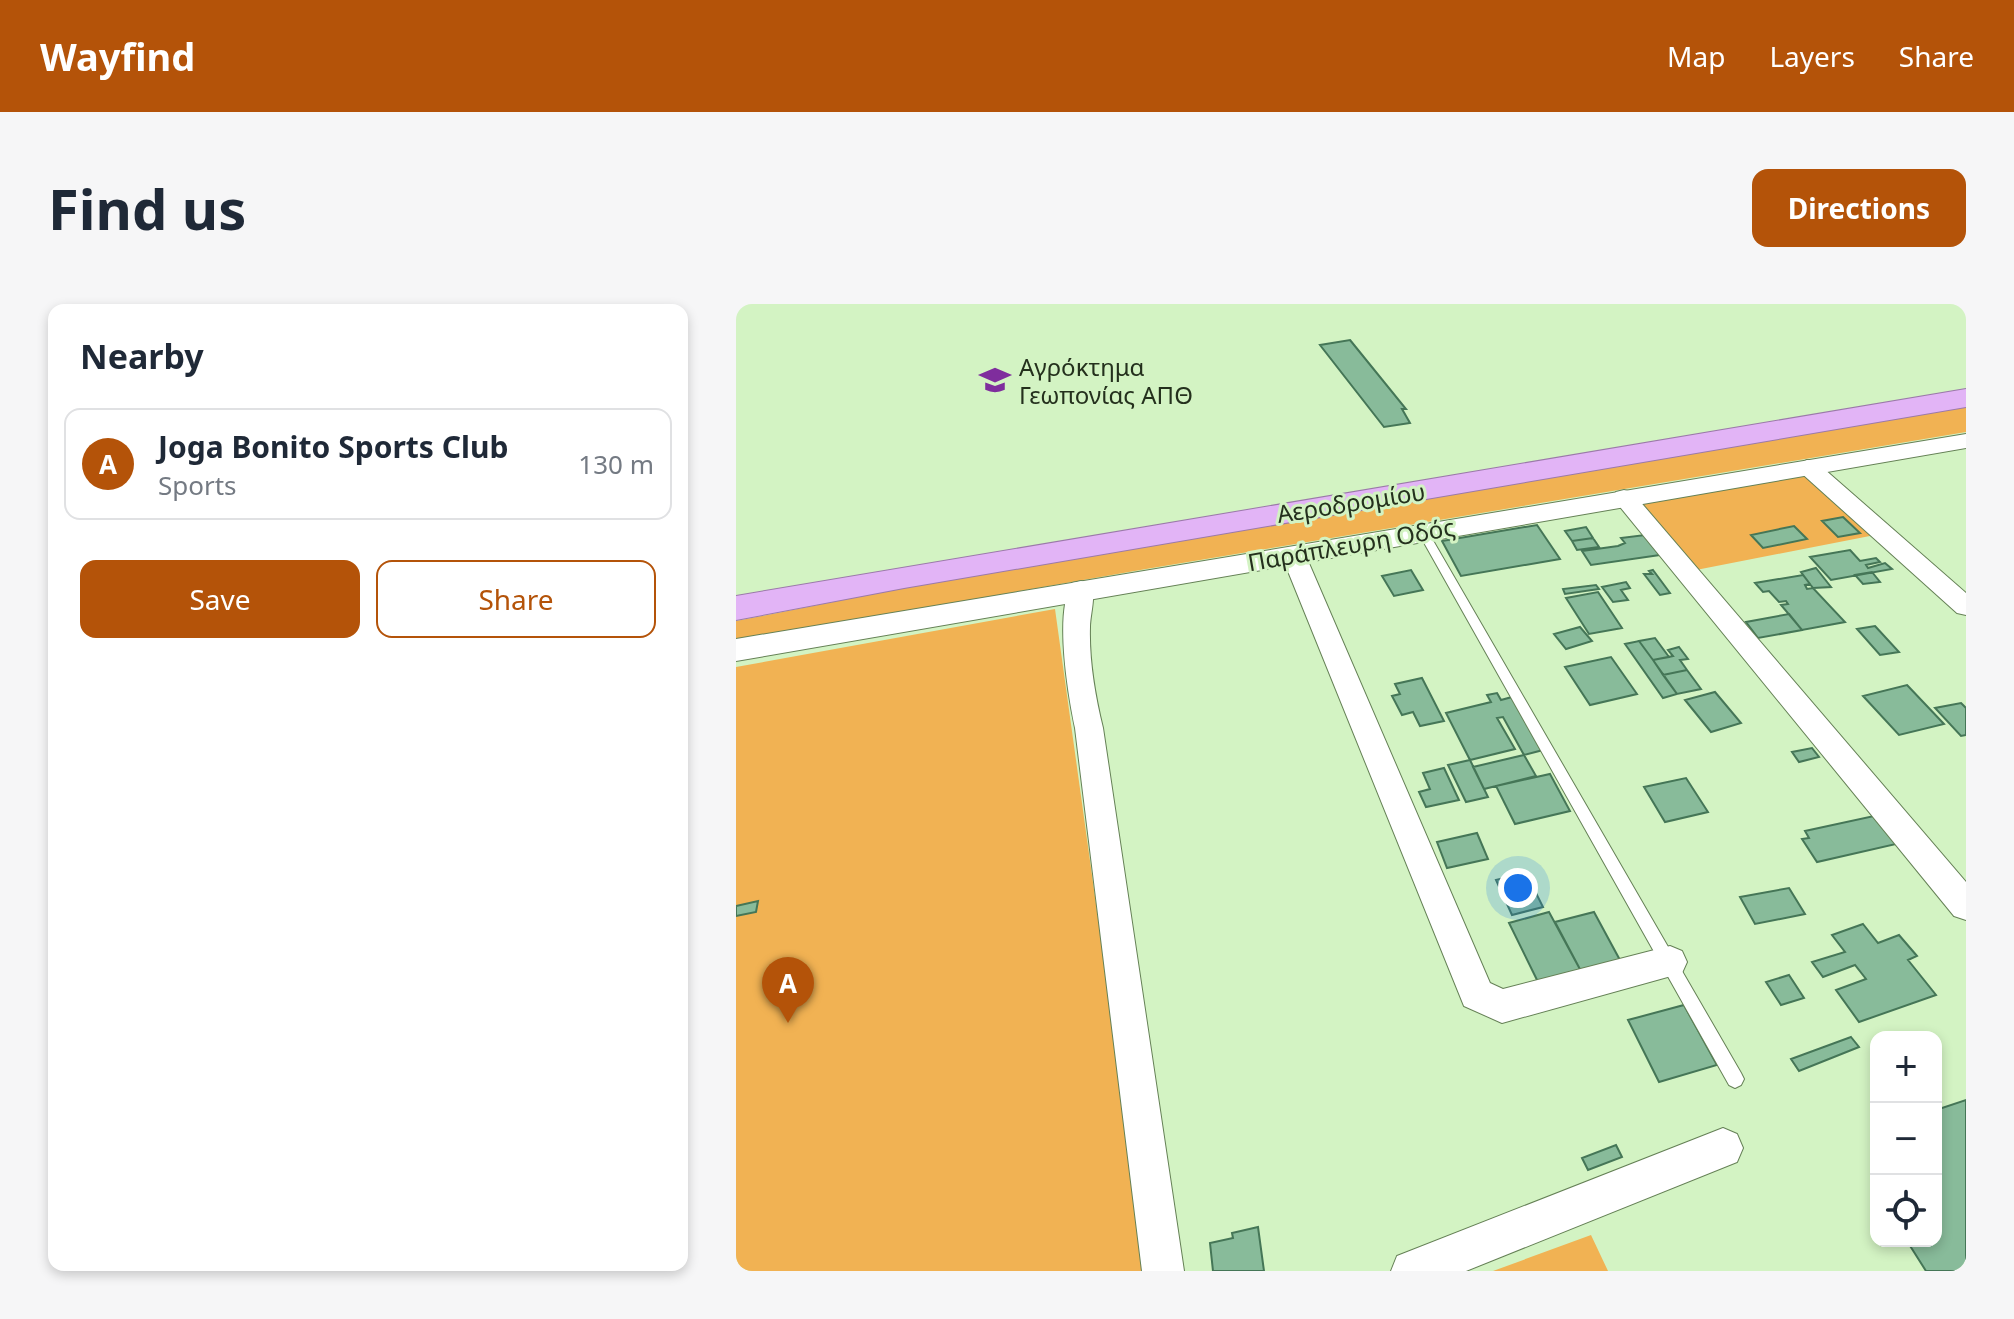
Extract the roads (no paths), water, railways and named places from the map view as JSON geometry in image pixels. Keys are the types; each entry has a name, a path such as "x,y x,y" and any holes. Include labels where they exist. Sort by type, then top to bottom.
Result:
{"highway":[{"name":"Αεροδρομίου","path":"736,579 1966,375"},
{"name":"Αεροδρομίου","path":"736,608 1966,398"}],"street":[{"name":"Παράπλευρη Οδός","path":"736,650 1966,441"},
{"path":"1807,466 1966,607"},
{"path":"1624,497 1966,906"},
{"path":"1293,554 1477,994 1502,1006 1670,962"},
{"path":"1081,589 1074,637 1077,665 1089,728 1163,1271"},
{"path":"1412,1271 1723,1148"}],"lane":[{"path":"1423,532 1735,1079"}],"place":[{"name":"Αγρόκτημα Γεωπονίας ΑΠΘ","path":"995,380"},
{"name":"Joga Bonito Sports Club","path":"788,1023"}]}
